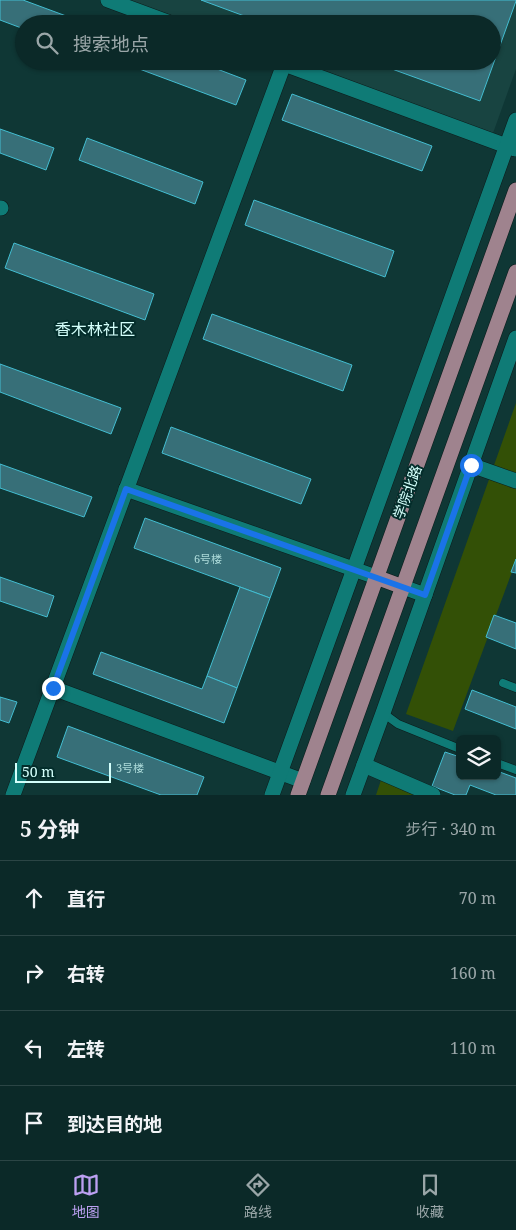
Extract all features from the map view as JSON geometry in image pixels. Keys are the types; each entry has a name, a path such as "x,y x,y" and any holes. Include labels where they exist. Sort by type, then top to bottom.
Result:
{"main road":[{"name":"学院北路","path":"301,788 516,190"},
{"name":"学院北路","path":"328,795 516,272"},
{"path":"376,577 403,587"}],"street":[{"path":"108,0 149,15"},
{"path":"13,795 277,70"},
{"path":"299,70 511,148"},
{"path":"272,795 511,148 516,120"},
{"path":"353,795 516,338"},
{"path":"471,465 516,481"},
{"path":"126,489 376,577"},
{"path":"403,587 425,595"},
{"path":"53,688 280,772 301,788"},
{"path":"364,764 433,795"}],"lane":[{"path":"503,683 516,688"},
{"path":"383,714 398,724 456,747"},
{"path":"501,764 516,770"}],"shaded area":[{"path":"116,0 516,0 516,69 492,136 311,70 501,70 501,15 157,15"}],"green space":[{"path":"516,403 516,561 453,731 406,714"},
{"path":"381,780 424,795 376,795"}],"building":[{"path":"0,0 23,0 64,15 15,15 15,26 0,20"},
{"path":"201,0 516,0 501,43 501,15 242,15"},
{"path":"142,70 220,70 246,80 236,105"},
{"path":"395,70 491,70 480,101"},
{"path":"292,94 432,146 422,171 282,120"},
{"path":"0,129 54,148 46,170 0,153"},
{"path":"87,138 203,182 195,204 79,160"},
{"path":"254,200 394,251 385,277 245,225"},
{"path":"14,243 154,294 145,320 5,268"},
{"path":"212,314 352,365 343,391 203,339"},
{"path":"0,364 121,408 111,434 0,392"},
{"path":"171,427 311,479 301,504 162,453"},
{"path":"0,464 92,497 84,517 0,488"},
{"path":"145,518 281,568 270,598 134,548"},
{"path":"516,559 516,573 511,572"},
{"path":"0,577 54,596 47,617 0,601"},
{"path":"240,587 270,598 237,688 207,676"},
{"path":"494,615 516,623 516,649 486,637"},
{"path":"101,652 202,689 207,676 237,688 224,723 93,674"},
{"path":"472,690 516,707 516,729 465,709"},
{"path":"0,697 17,702 9,723 0,720"},
{"path":"68,726 204,777 197,795 161,795 57,757"},
{"path":"445,752 456,756 456,780 501,780 501,772 516,778 516,795 496,795 470,785 466,795 455,795 432,786"}],"district":[{"name":"香木林社区","path":"95,329"}],"route":[{"path":"53,688 126,489 425,595 471,465"}]}
